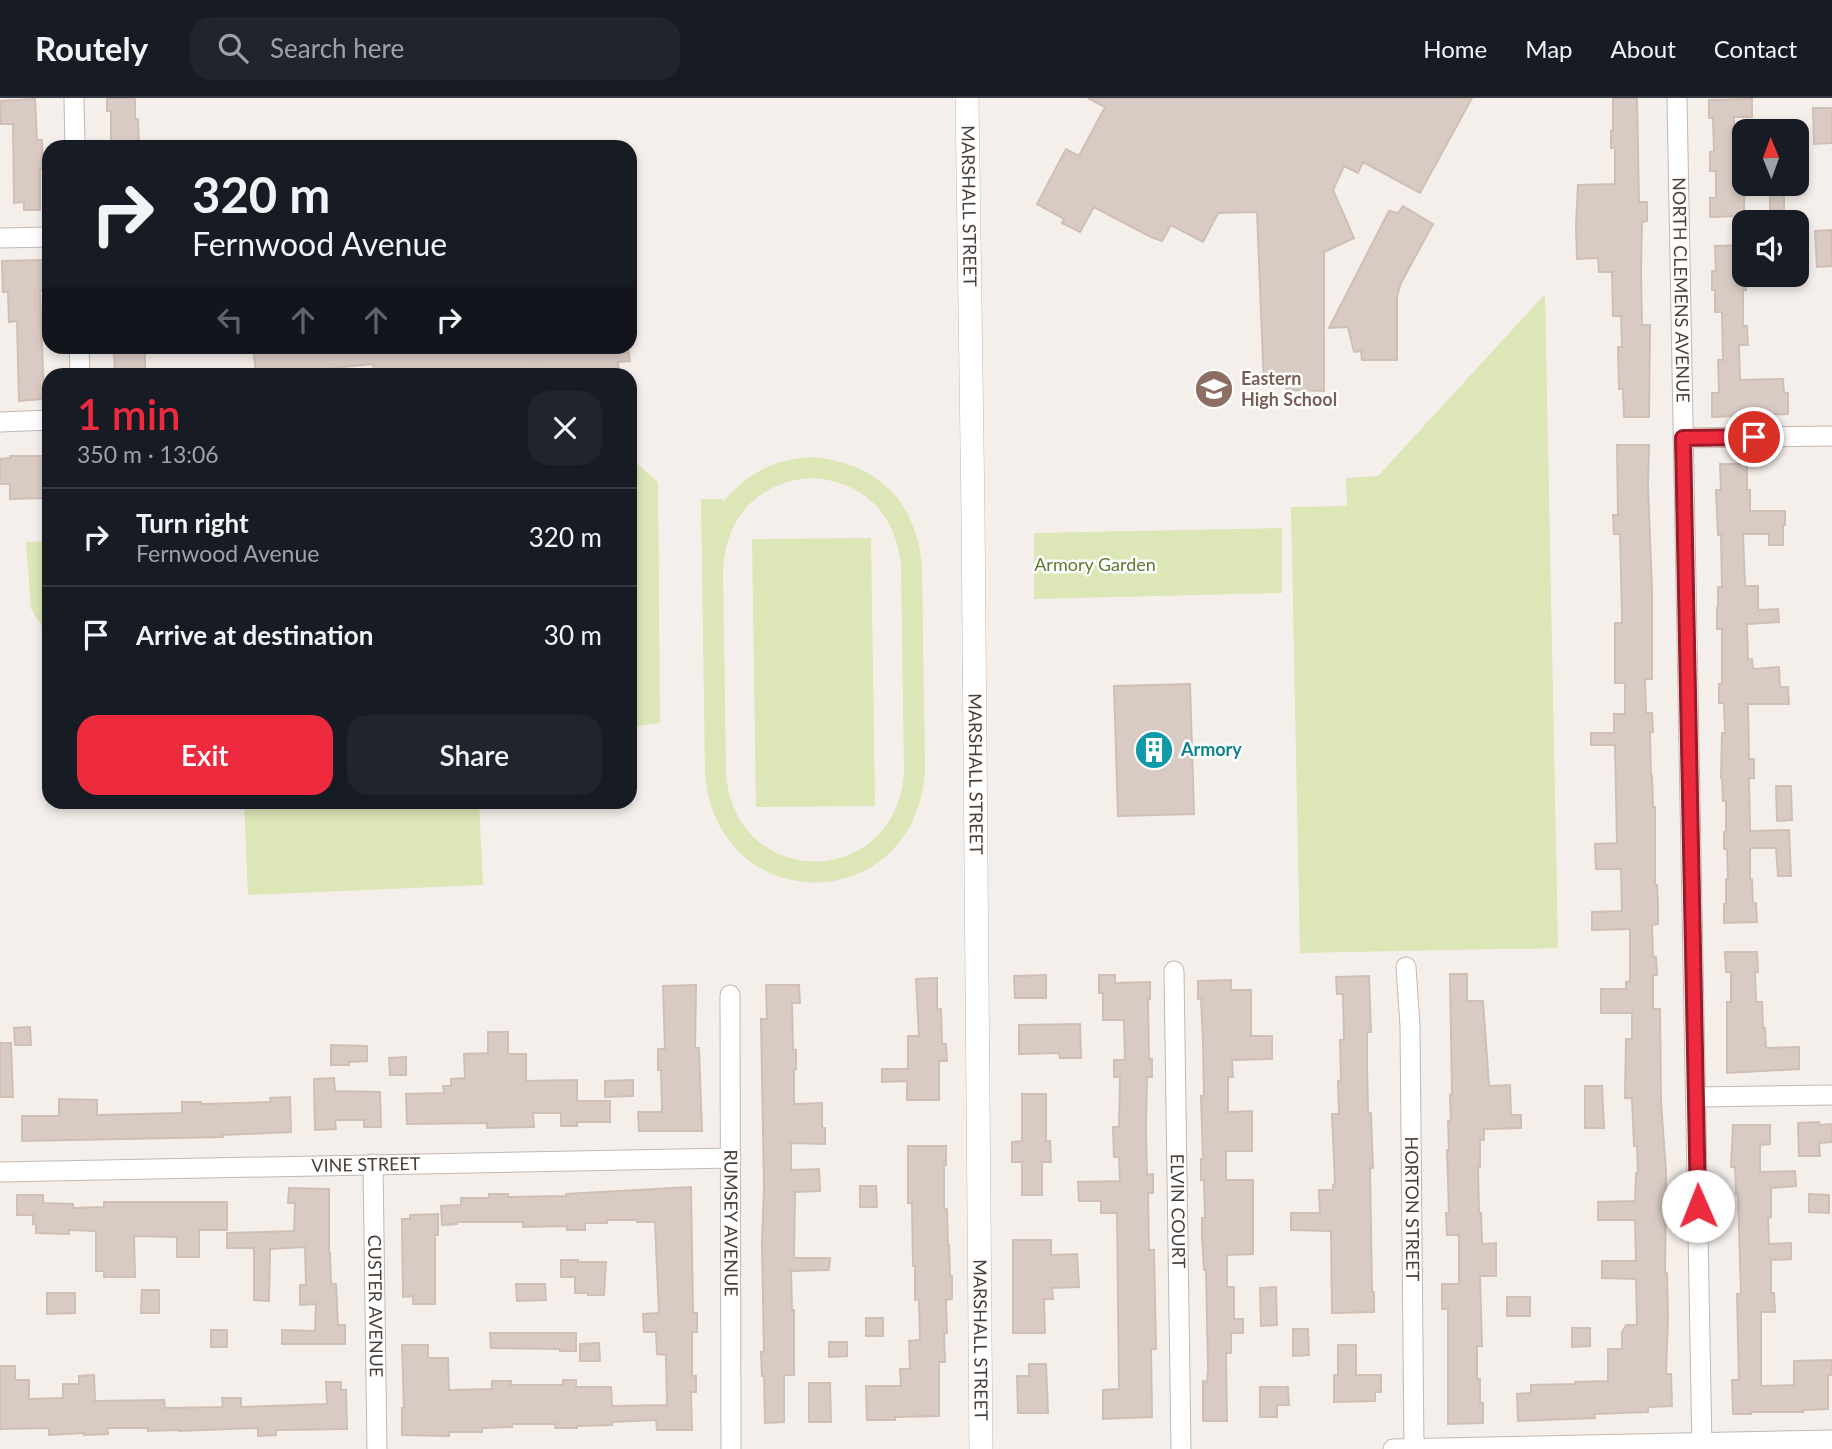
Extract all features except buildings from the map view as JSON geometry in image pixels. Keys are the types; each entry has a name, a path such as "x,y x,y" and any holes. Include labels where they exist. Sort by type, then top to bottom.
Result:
{"street":[{"path":"74,98 75,140"},
{"name":"MARSHALL STREET","path":"967,98 981,1449"},
{"name":"NORTH CLEMENS AVENUE","path":"1677,98 1702,1446"},
{"path":"0,238 42,237"},
{"path":"0,422 42,420"},
{"path":"1683,438 1832,436"},
{"name":"HORTON STREET","path":"1406,967 1410,1026 1415,1449"},
{"name":"ELVIN COURT","path":"1174,971 1181,1449"},
{"name":"RUMSEY AVENUE","path":"730,995 731,1449"},
{"path":"1696,1097 1832,1096"},
{"name":"VINE STREET","path":"0,1172 731,1158"},
{"name":"CUSTER AVENUE","path":"373,1164 377,1449"},
{"path":"1392,1449 1702,1446 1832,1440"}],"green space":[{"path":"1545,294 1558,948 1300,953 1291,507 1347,506 1346,478 1378,476"},
{"path":"811,457 834,460 873,476 889,489 911,522 922,566 925,772 913,820 888,855 854,875 815,882 777,876 743,856 717,822 705,774 701,499 722,499 723,502 742,483 762,470","holes":["811,478 830,481 861,493 874,504 884,516 898,547 901,566 904,772 894,811 874,839 847,856 815,862 784,856 756,840 736,812 726,774 723,568 731,532 739,517 761,494 792,481"]},
{"path":"637,464 658,482 660,723 637,726"},
{"name":"Armory Garden","path":"1282,528 1282,593 1034,599 1034,533"},
{"path":"871,538 875,806 756,807 752,539"},
{"path":"42,541 42,626 31,609 26,542"},
{"path":"244,809 479,809 483,885 248,895"}],"place":[{"name":"Eastern High School","path":"1214,389"},
{"name":"Armory","path":"1154,750"}],"route":[{"path":"1698,1206 1683,438 1754,437"}]}
